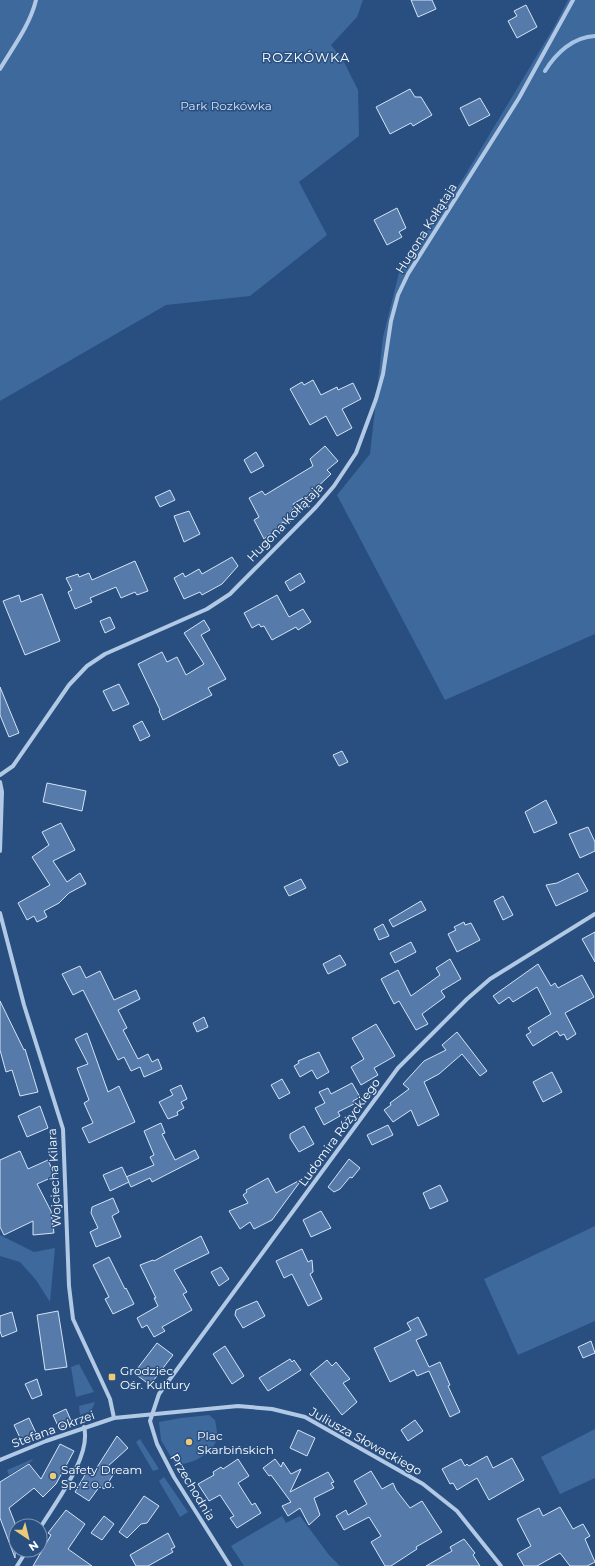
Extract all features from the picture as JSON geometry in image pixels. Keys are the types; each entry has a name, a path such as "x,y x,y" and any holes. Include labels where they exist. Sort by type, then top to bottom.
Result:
{"street":[{"path":"0,69 26,24 36,0"},
{"name":"Hugona Kołłątaja","path":"0,775 13,766 69,684 87,666 105,654 207,609 230,594 316,507 334,486 356,453 376,399 383,374 391,321 398,295 408,274 518,98 573,0"},
{"path":"0,782 2,792 0,850"},
{"name":"Wojciecha Kilara","path":"0,913 24,1005 63,1129 69,1286 73,1319 110,1400 114,1418"},
{"name":"Ludomira Różyckiego","path":"152,1414 159,1394 398,1068 467,999 490,980 595,914"},
{"name":"Juliusza Słowackiego","path":"114,1418 238,1406 272,1409 305,1417 423,1484 457,1511 501,1566"},
{"name":"Przechodnia","path":"152,1414 150,1421 157,1444 174,1477 230,1566"},
{"name":"Stefana Okrzei","path":"0,1460 84,1427 114,1418"},
{"path":"46,1518 82,1456 87,1436 84,1427"}],"green space":[{"name":"Park Rozkówka","path":"0,0 363,0 357,17 331,45 343,60 358,90 359,136 299,182 327,235 250,296 166,305 0,401"},
{"path":"568,0 595,0 595,634 445,700 337,495 370,454 383,337 399,273 464,177 554,27"},
{"path":"595,1226 595,1321 518,1355 484,1279"},
{"path":"0,1235 34,1252 55,1248 50,1302 36,1280 20,1262 0,1256"},
{"path":"79,1364 94,1392 76,1397 71,1367"},
{"path":"95,1402 91,1411 80,1415 79,1406"},
{"name":"Plac Skarbińskich","path":"209,1415 215,1420 217,1430 217,1439 210,1450 194,1461 175,1464 161,1440 159,1422"},
{"path":"595,1429 595,1478 560,1494 541,1457"},
{"path":"140,1439 159,1469 153,1471 136,1442"},
{"path":"33,1459 32,1461 9,1475 7,1470"},
{"path":"164,1477 188,1512 180,1517 159,1481"},
{"path":"282,1516 286,1523 300,1516 329,1555 340,1566 244,1566 231,1546"}],"building":[{"path":"411,0 432,0 436,9 418,17"},
{"path":"526,5 537,27 517,38 508,21 517,16 514,11"},
{"path":"410,89 415,97 421,97 432,115 413,126 411,123 390,134 376,107"},
{"path":"480,98 490,115 469,126 460,108"},
{"path":"397,208 406,228 399,232 402,237 387,245 374,220"},
{"path":"313,380 321,395 337,387 338,390 353,383 361,399 342,409 352,428 337,436 326,416 310,425 290,389 302,382 304,385"},
{"path":"325,446 338,461 327,470 331,474 310,494 293,504 295,507 290,512 294,519 286,524 283,522 264,539 254,520 259,517 249,498 262,491 265,495 313,466 310,459"},
{"path":"256,452 264,466 251,473 244,460"},
{"path":"170,490 175,500 160,507 155,497"},
{"path":"189,511 200,534 184,542 174,516"},
{"path":"232,557 238,566 222,584 202,595 200,592 184,599 174,578 183,573 185,577 199,569 202,574"},
{"path":"135,561 148,591 137,595 135,592 121,598 116,587 90,598 92,602 75,609 68,592 72,590 66,578 78,574 79,577 89,573 92,580"},
{"path":"300,573 305,582 290,591 285,582"},
{"path":"42,594 60,641 25,655 3,601 19,595 21,602"},
{"path":"277,595 289,617 303,609 311,622 298,630 296,627 272,640 264,626 261,627 259,624 252,628 244,613"},
{"path":"110,617 115,628 105,633 100,621"},
{"path":"204,620 210,630 201,635 226,679 208,688 212,695 163,720 159,711 160,710 138,664 162,652 167,662 177,657 186,675 204,664 184,633"},
{"path":"119,684 129,704 113,711 103,691"},
{"path":"0,687 19,733 9,737 0,715"},
{"path":"142,721 150,736 140,741 133,726"},
{"path":"342,751 348,762 339,766 333,755"},
{"path":"47,783 86,791 82,811 43,802"},
{"path":"546,800 557,823 534,833 525,812"},
{"path":"61,823 75,850 53,861 67,882 80,873 86,884 69,893 59,903 44,911 47,917 37,922 34,916 27,920 18,903 50,885 32,857 49,845 42,832"},
{"path":"588,827 595,842 595,851 580,858 569,834"},
{"path":"578,873 588,891 556,906 546,885 557,883"},
{"path":"301,879 306,888 289,896 284,887"},
{"path":"503,896 513,915 503,920 494,901"},
{"path":"421,901 426,910 393,927 389,920"},
{"path":"464,922 465,925 471,923 480,940 457,952 448,934 456,930 454,927"},
{"path":"383,924 389,936 379,940 374,929"},
{"path":"595,932 595,962 582,939"},
{"path":"411,942 416,952 395,963 390,953"},
{"path":"340,955 346,965 328,974 323,964"},
{"path":"450,959 461,979 441,991 445,997 422,1014 428,1024 416,1030 399,1001 394,1004 381,979 398,970 411,996 440,975 436,968"},
{"path":"538,964 551,986 555,983 558,988 582,975 594,997 565,1013 576,1034 567,1040 564,1034 560,1036 557,1031 533,1046 526,1035 531,1032 528,1028 551,1014 537,987 513,1002 509,997 499,1004 493,996"},
{"path":"80,966 86,978 100,971 114,1000 136,990 140,999 118,1010 127,1028 123,1030 138,1059 148,1054 152,1062 158,1059 162,1069 144,1077 140,1067 131,1071 124,1057 118,1060 83,990 73,995 62,974"},
{"path":"0,1001 24,1050 25,1049 38,1092 20,1096 12,1070 6,1072 0,1050"},
{"path":"204,1017 208,1027 197,1032 193,1023"},
{"path":"376,1024 395,1056 374,1068 378,1075 361,1085 351,1067 364,1059 352,1038"},
{"path":"457,1032 487,1071 480,1076 462,1054 439,1074 424,1082 439,1115 418,1126 411,1110 393,1122 384,1110 391,1105 390,1103 409,1089 403,1084 424,1061 446,1050 442,1045"},
{"path":"87,1033 108,1092 119,1086 135,1122 89,1143 82,1128 93,1123 84,1103 89,1100 77,1068 88,1064 75,1039"},
{"path":"319,1052 329,1072 317,1079 312,1070 300,1077 294,1066 299,1063 298,1061"},
{"path":"552,1072 562,1092 543,1102 533,1082"},
{"path":"282,1079 290,1093 279,1099 271,1085"},
{"path":"352,1083 360,1097 353,1101 354,1104 338,1112 340,1116 324,1125 315,1108 325,1103 319,1092 328,1088 331,1094"},
{"path":"181,1085 187,1099 181,1102 184,1108 177,1112 178,1115 168,1119 159,1102 173,1095 170,1090"},
{"path":"40,1106 48,1128 27,1137 18,1116"},
{"path":"161,1123 165,1133 162,1134 175,1160 195,1150 199,1158 152,1182 150,1178 131,1187 126,1177 154,1165 150,1157 154,1155 144,1131"},
{"path":"388,1125 393,1135 372,1145 367,1135"},
{"path":"304,1126 314,1144 299,1152 290,1138 290,1134"},
{"path":"20,1151 28,1169 48,1160 55,1176 37,1184 51,1211 54,1233 33,1235 33,1221 4,1235 0,1227 0,1160"},
{"path":"349,1159 360,1168 352,1178 350,1177 340,1189 334,1192 328,1187"},
{"path":"122,1167 129,1182 110,1191 103,1175"},
{"path":"268,1178 276,1193 302,1179 272,1220 254,1229 250,1222 240,1229 229,1211 248,1203 243,1195 247,1192 246,1190"},
{"path":"440,1185 448,1201 430,1209 423,1193"},
{"path":"113,1198 119,1212 112,1216 121,1237 96,1247 90,1232 98,1228 91,1213 92,1207"},
{"path":"321,1211 331,1228 311,1237 303,1220"},
{"path":"201,1236 209,1253 174,1270 187,1292 183,1294 192,1310 162,1327 165,1331 154,1337 147,1325 142,1328 137,1318 158,1306 154,1298 156,1298 140,1265 153,1260 154,1261"},
{"path":"302,1249 308,1262 312,1260 313,1272 310,1274 322,1299 308,1306 292,1274 284,1278 276,1261"},
{"path":"109,1257 134,1304 113,1314 105,1299 109,1297 93,1265"},
{"path":"221,1267 229,1279 219,1286 211,1272"},
{"path":"257,1301 265,1316 243,1328 235,1315 236,1310"},
{"path":"58,1311 67,1367 45,1370 37,1315"},
{"path":"12,1312 17,1331 2,1337 0,1331 0,1316"},
{"path":"418,1317 427,1335 416,1340 429,1367 440,1362 450,1385 448,1386 460,1412 450,1417 429,1371 417,1376 414,1370 390,1382 374,1348 411,1330 407,1323"},
{"path":"591,1341 595,1353 583,1358 578,1347"},
{"path":"157,1343 173,1355 150,1385 134,1373"},
{"path":"225,1346 244,1376 232,1384 213,1354"},
{"path":"290,1359 292,1362 294,1360 301,1370 268,1391 259,1378"},
{"path":"327,1360 332,1366 336,1362 350,1379 343,1383 357,1402 342,1415 310,1374"},
{"path":"37,1379 42,1395 32,1399 25,1384"},
{"path":"66,1409 72,1423 59,1428 53,1415"},
{"path":"29,1418 36,1433 21,1440 14,1425"},
{"path":"415,1420 423,1431 408,1441 401,1430"},
{"path":"298,1430 315,1438 307,1456 290,1448"},
{"path":"117,1436 128,1448 107,1467 115,1472 104,1489 100,1486 89,1501 75,1492 89,1468 94,1472"},
{"path":"60,1444 74,1451 56,1484 43,1497 34,1488 9,1508 13,1518 8,1518 8,1539 0,1518 0,1482 29,1464 41,1479"},
{"path":"487,1456 493,1468 512,1458 524,1480 489,1500 477,1478 457,1490 453,1483 450,1484 442,1469 461,1459 465,1466 467,1464 469,1466"},
{"path":"238,1459 249,1476 238,1483 252,1505 255,1503 261,1513 237,1528 230,1518 234,1516 220,1495 209,1501 198,1484 214,1475 213,1472 221,1467 223,1469"},
{"path":"275,1459 281,1467 283,1462 291,1474 301,1469 290,1492 328,1472 334,1482 331,1483 334,1488 314,1498 320,1515 309,1525 300,1508 288,1516 282,1506 291,1502 271,1475 269,1476 263,1468"},
{"path":"371,1471 382,1489 393,1483 396,1490 410,1508 422,1501 442,1532 416,1547 417,1549 391,1566 385,1566 371,1542 381,1536 369,1517 344,1530 336,1516 346,1510 348,1515 367,1504 354,1481"},
{"path":"144,1496 159,1506 147,1523 141,1524 127,1538 119,1532"},
{"path":"560,1507 573,1529 583,1524 590,1536 585,1539 595,1562 587,1566 570,1566 560,1553 537,1566 524,1566 517,1554 531,1546 517,1519 539,1508 543,1516"},
{"path":"66,1510 85,1524 68,1549 92,1566 33,1566 38,1558 48,1558 48,1540 51,1535 48,1533"},
{"path":"104,1516 114,1524 102,1540 91,1533"},
{"path":"168,1533 175,1547 171,1549 173,1552 148,1566 136,1566 130,1555"},
{"path":"464,1539 475,1553 473,1555 480,1566 426,1566 452,1551 450,1547"}],"waterway":[{"path":"545,71 554,58 566,47 579,39 595,36"}],"place":[{"name":"Grodziec Ośr. Kultury","path":"112,1377"},
{"name":"Plac Skarbińskich","path":"189,1442"},
{"name":"Safety Dream Sp. z o. o.","path":"53,1476"}],"district":[{"name":"ROZKÓWKA","path":"306,57"}]}
